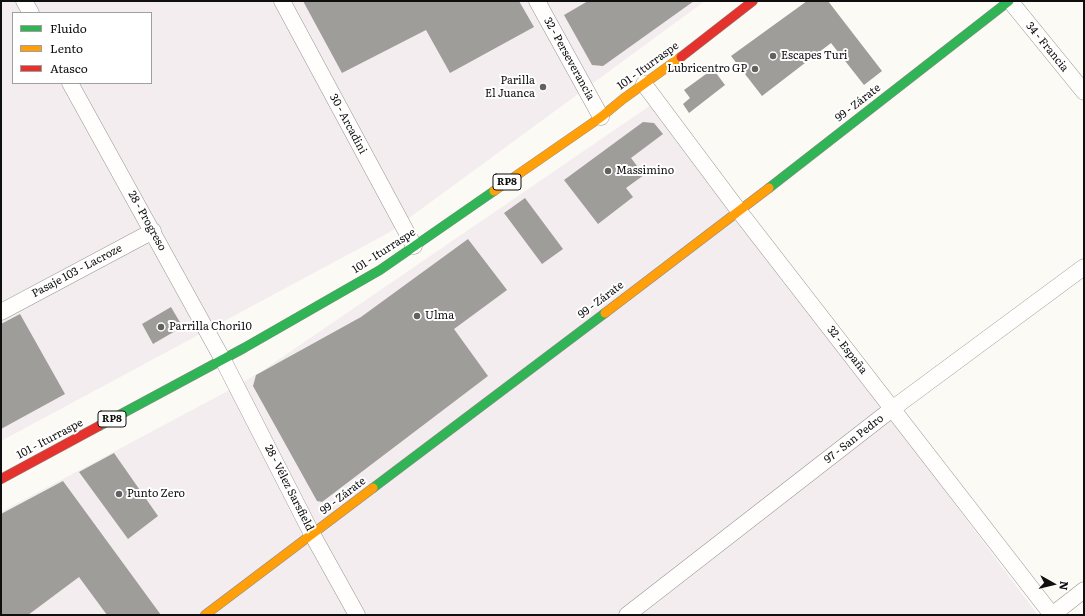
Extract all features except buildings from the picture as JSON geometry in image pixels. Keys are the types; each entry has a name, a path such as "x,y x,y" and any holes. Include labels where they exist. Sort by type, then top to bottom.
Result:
{"street":[{"path":"24,1 30,12"},
{"name":"30 - Arcadini","path":"282,1 414,246"},
{"name":"32 - Perseverancia","path":"537,1 601,117"},
{"name":"101 - Iturraspe","path":"1,479 223,360 380,270 601,117 753,1"},
{"name":"34 - Francia","path":"1009,1 1084,92"},
{"name":"99 - Zárate","path":"205,615 739,211 1009,1"},
{"name":"28 - Progreso","path":"71,84 223,360"},
{"name":"32 - España","path":"644,84 739,211 1052,615"},
{"name":"Pasaje 103 - Lacroze","path":"1,312 153,231"},
{"name":"97 - San Pedro","path":"627,615 892,409 1084,267"},
{"name":"28 - Vélez Sarsfield","path":"223,360 312,534 357,615"},
{"path":"1052,615 1084,590"}],"shaded area":[{"path":"1,1 705,1 390,232 1,441"},
{"path":"651,105 895,424 1038,615 1,615 1,512 224,393 262,371"}],"traffic: fast":[{"path":"769,188 1009,1"},
{"path":"99,426 244,348 380,270 494,191"},
{"path":"373,488 605,313"}],"traffic: slow":[{"path":"494,191 601,117 681,57"},
{"path":"605,313 769,188"},
{"path":"205,615 373,488"}],"traffic: jam":[{"path":"681,57 753,1"},
{"path":"1,479 99,426"}],"place":[{"name":"Escapes Turi","path":"773,56"},
{"name":"Lubricentro GP","path":"755,69"},
{"name":"Parilla El Juanca","path":"543,87"},
{"name":"Massimino","path":"608,171"},
{"name":"Ulma","path":"417,316"},
{"name":"Parrilla Chori10","path":"161,327"},
{"name":"Punto Zero","path":"119,494"}]}
